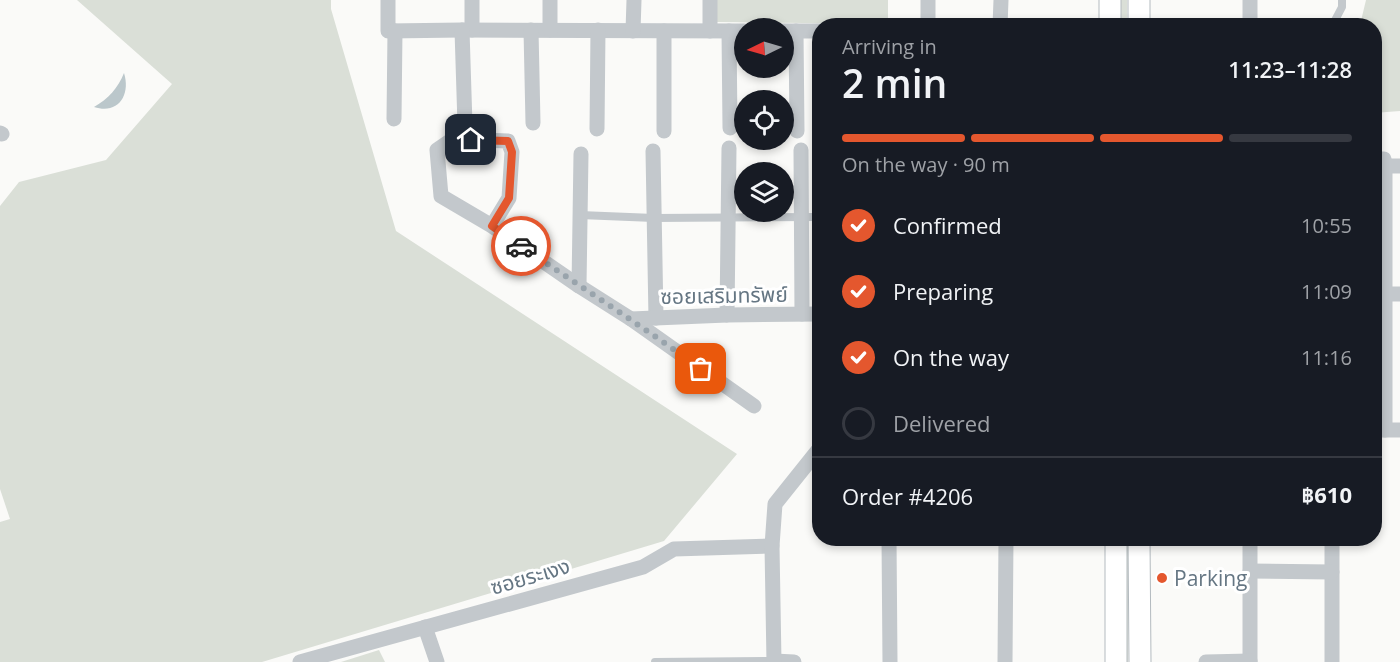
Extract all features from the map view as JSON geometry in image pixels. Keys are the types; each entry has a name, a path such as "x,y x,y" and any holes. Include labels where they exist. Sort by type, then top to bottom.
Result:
{"main road":[{"path":"1110,0 1110,18"},
{"path":"1138,0 1139,18"},
{"path":"1116,546 1116,662"},
{"path":"1139,546 1140,662"}],"street":[{"path":"388,0 388,32 734,31"},
{"path":"465,125 467,30 472,0"},
{"path":"550,0 550,30"},
{"path":"633,31 634,0"},
{"path":"710,0 710,31"},
{"path":"928,0 928,18"},
{"path":"1000,18 1001,0"},
{"path":"1250,0 1250,18"},
{"path":"531,30 533,123"},
{"path":"597,129 598,30"},
{"path":"394,119 395,31"},
{"path":"664,31 664,131"},
{"path":"794,31 812,31"},
{"path":"730,128 734,73"},
{"path":"793,78 797,131"},
{"path":"492,226 509,198 512,152 508,141 453,139 437,150 441,196 492,226 631,319 754,406"},
{"path":"727,315 729,147"},
{"path":"801,150 802,314"},
{"path":"653,151 656,318"},
{"path":"579,286 581,154"},
{"path":"1386,164 1386,430"},
{"name":"ซอยเสริมทรัพย์","path":"631,319 812,314"},
{"path":"794,662 774,662 772,546 775,504 812,458"},
{"name":"ซอยระเงง","path":"300,662 643,567 674,549 772,546"},
{"path":"889,546 890,662"},
{"path":"1005,662 1006,546"},
{"path":"1206,662 1250,661 1250,546"},
{"path":"1332,546 1332,662"},
{"path":"1250,571 1332,572"},
{"path":"425,627 437,662"}],"lane":[{"path":"1336,18 1342,7 1342,0"},
{"path":"580,215 654,218 812,217"},
{"path":"655,662 774,662"}],"shaded area":[{"path":"77,0 331,0 331,9 396,231 737,454 664,541 262,662 0,662 0,522 10,519 0,489 0,206 19,182 106,160 172,84"},
{"path":"717,0 888,0 888,18 812,18 812,23 794,23 794,18 734,18 734,22 717,22"},
{"path":"1120,0 1127,0 1127,18 1120,18"},
{"path":"1366,0 1400,0 1400,111 1382,112 1382,18 1362,18"},
{"path":"124,73 126,89 121,101 110,108 94,107 112,93"},
{"path":"1122,546 1128,546 1128,662 1122,662"},
{"path":"379,650 385,662 341,662"}],"way so far":[{"path":"521,246 701,369"}],"place":[{"name":"Parking","path":"1162,578"}],"route":[{"path":"471,140 508,141 512,152 509,198 492,226 521,246"}]}
